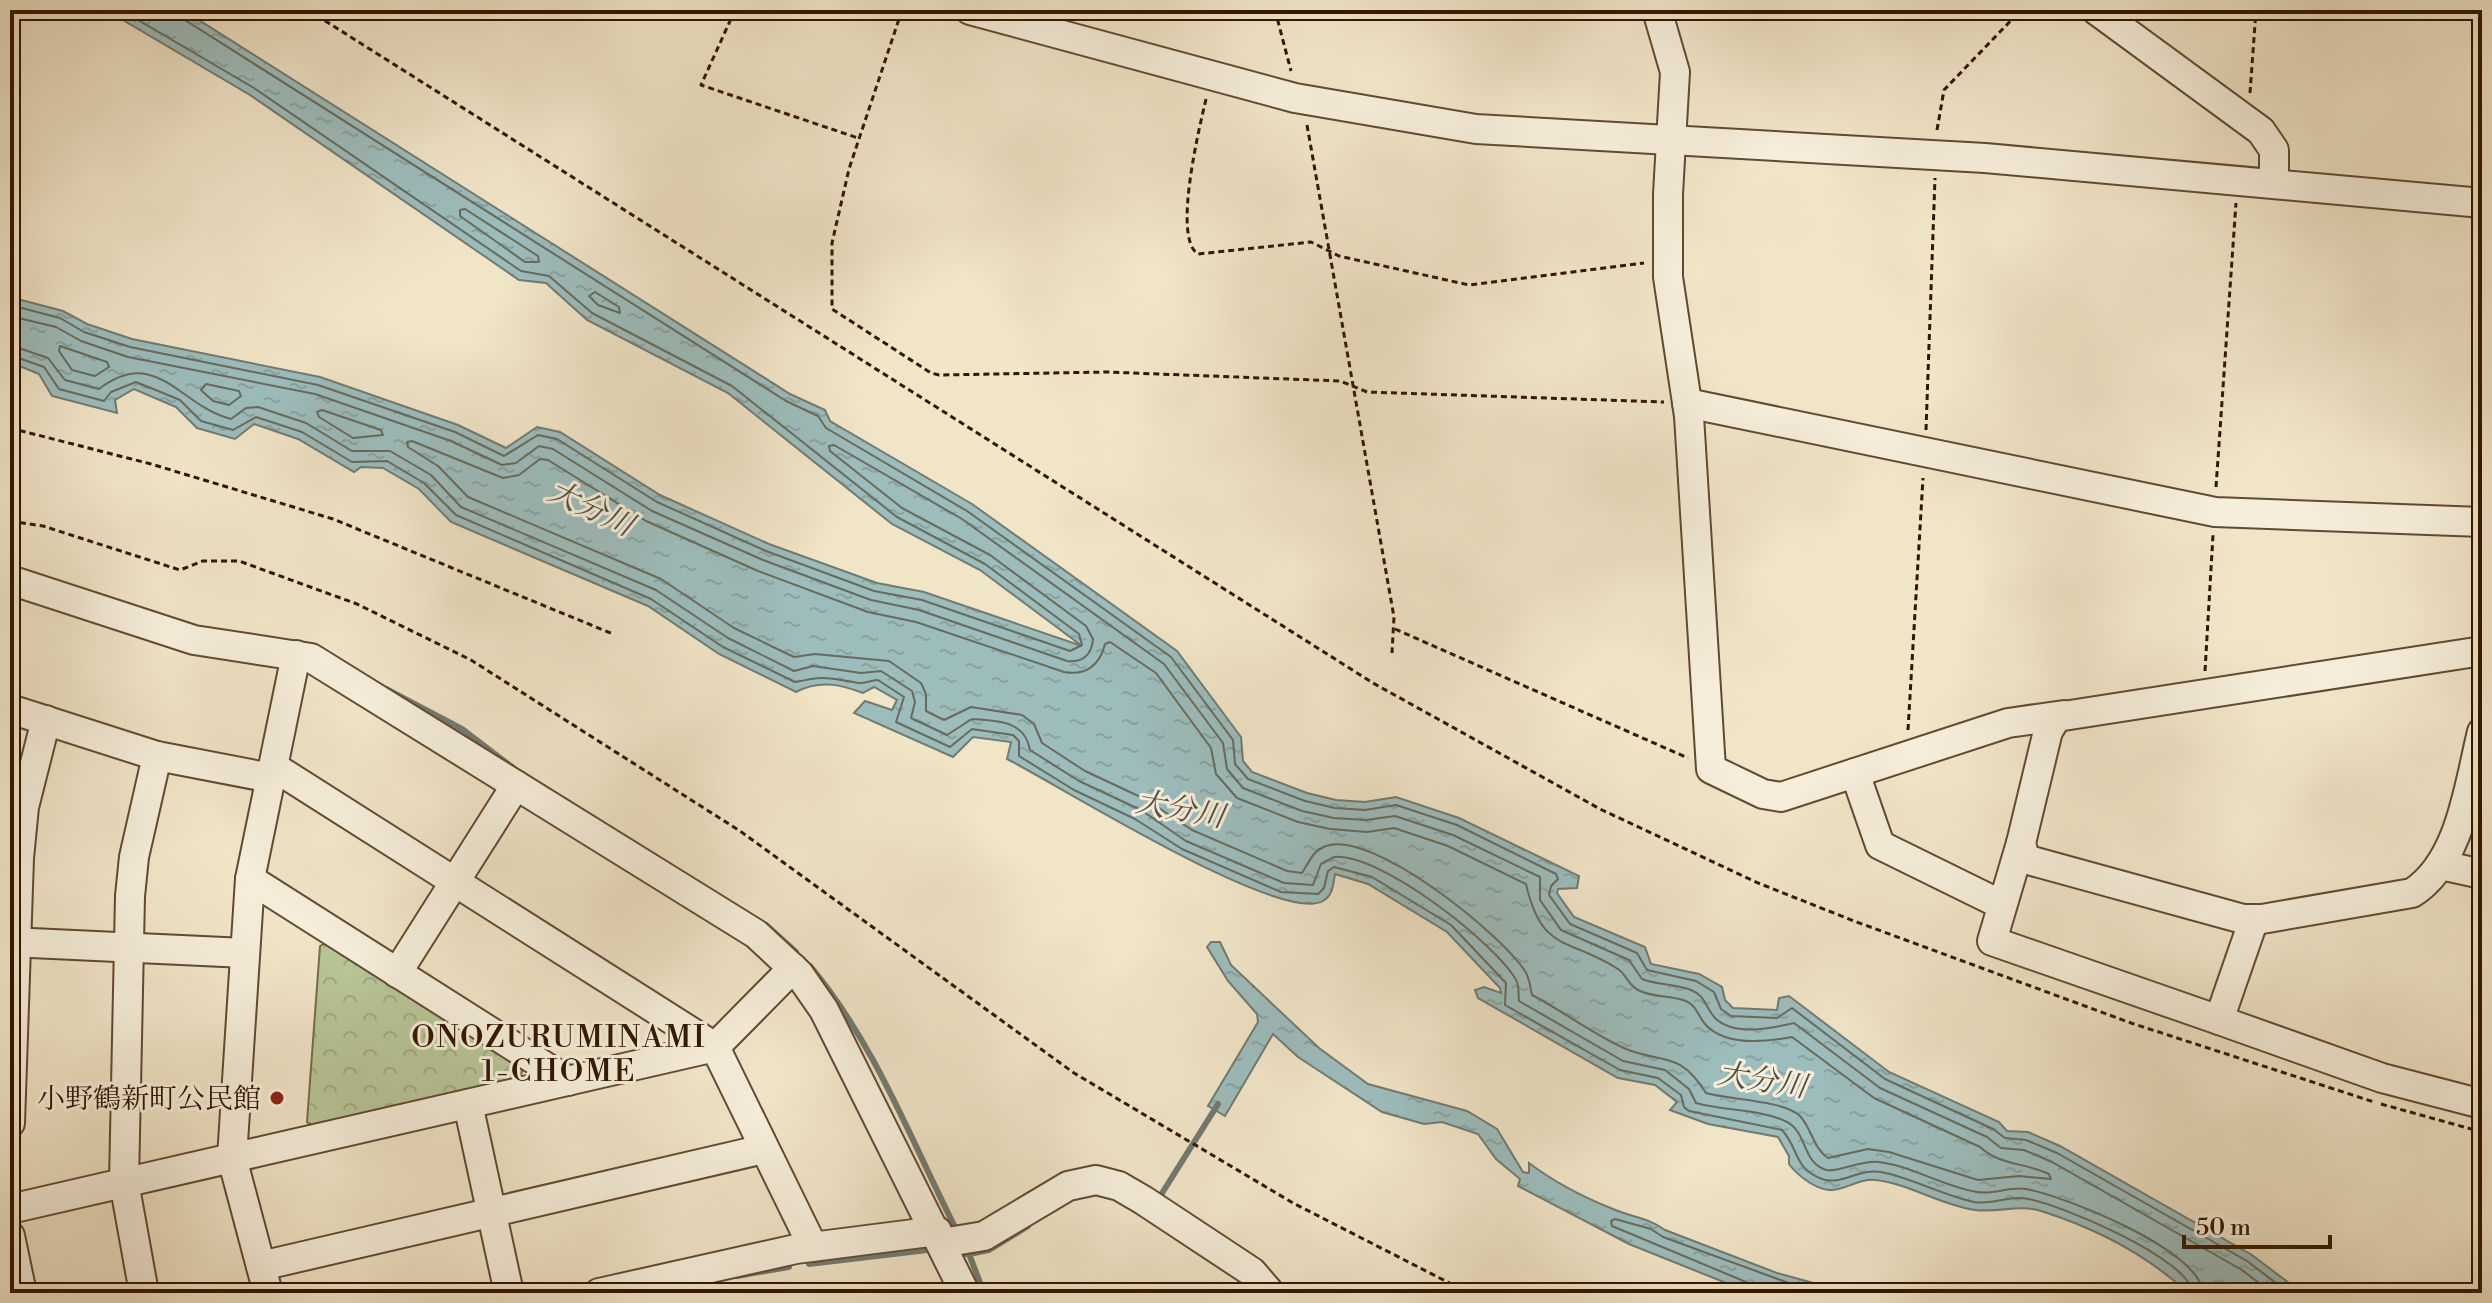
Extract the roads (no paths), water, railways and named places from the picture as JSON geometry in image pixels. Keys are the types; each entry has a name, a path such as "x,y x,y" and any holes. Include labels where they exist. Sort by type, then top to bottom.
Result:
{"street":[{"path":"970,10 1301,100 1476,129 1936,156 2482,203"},
{"path":"1657,10 1675,72 1667,259 1687,403 1711,769 1774,797 2008,723 2482,651"},
{"path":"2096,10 2248,121 2271,143 2274,183"},
{"path":"1687,403 2215,512 2482,522"},
{"path":"10,580 194,640 296,655 324,665 748,929 793,968 824,1010 965,1293"},
{"path":"296,655 250,879 232,1158 265,1280 491,1213 764,1149"},
{"path":"10,709 157,756 272,773 456,881 715,1047 813,1247"},
{"path":"2064,715 2057,717 2048,731 2021,843 1992,941 2382,1078 2482,1104"},
{"path":"10,1123 13,942 24,807 46,720"},
{"path":"2021,843 2025,858 2032,861 2254,919 2412,893 2430,880 2441,865 2464,803 2482,732"},
{"path":"144,1293 124,1182 129,946 131,874 157,756"},
{"path":"1855,773 1880,845 2002,905"},
{"path":"397,973 516,785"},
{"path":"2441,865 2482,874"},
{"path":"250,879 568,1081"},
{"path":"2219,1020 2254,919"},
{"path":"13,942 245,953"},
{"path":"10,1209 715,1047 793,968"},
{"path":"468,1104 509,1293"},
{"path":"599,1293 813,1247 993,1233 1054,1193 1096,1180 1119,1186 1155,1208 1252,1272 1270,1293"},
{"path":"10,1236 22,1293"}],"water":[{"name":"大分川","path":"106,10 183,10 790,394 825,410 830,421 972,504 1177,651 1241,737 1243,761 1252,772 1307,793 1336,800 1365,802 1396,797 1459,818 1579,876 1577,888 1558,889 1557,893 1574,917 1645,947 1651,964 1699,974 1722,987 1725,1000 1733,1008 1777,1010 1779,998 1789,996 1889,1072 1999,1122 2007,1131 2028,1132 2060,1146 2252,1255 2302,1293 2188,1293 2137,1254 2081,1226 2041,1211 2024,1208 1975,1210 1876,1180 1835,1190 1818,1187 1801,1177 1789,1164 1789,1156 1778,1137 1708,1124 1670,1110 1677,1102 1655,1085 1618,1078 1478,998 1475,990 1484,987 1501,993 1500,988 1447,932 1368,884 1335,874 1331,893 1326,899 1299,903 1217,873 1007,759 1011,742 973,737 953,757 854,713 865,701 892,710 897,700 874,687 863,693 846,687 821,685 796,692 719,654 648,606 451,522 419,489 383,468 361,467 354,472 298,439 254,424 235,439 197,428 176,407 134,389 115,400 117,413 52,396 39,374 10,362 10,297 63,311 87,324 132,339 320,377 458,425 506,448 537,427 560,432 660,495 769,544 877,583 924,592 1082,646 980,570 892,524 728,393 587,320 546,283 519,280 250,95"},
{"path":"1211,942 1220,942 1231,965 1319,1048 1368,1084 1467,1111 1497,1129 1523,1172 1529,1173 1529,1163 1569,1189 1613,1209 1777,1273 1850,1293 1751,1293 1629,1244 1518,1186 1520,1179 1496,1159 1478,1134 1442,1122 1424,1124 1382,1112 1298,1057 1273,1034 1225,1116 1208,1106 1258,1022 1257,1014 1228,981 1207,947"}],"waterway":[{"path":"386,689 462,729 512,767"},
{"path":"766,925 796,952"},
{"path":"810,966 833,996 873,1061 957,1231"},
{"path":"1159,1198 1218,1104"},
{"path":"966,1248 969,1254 989,1250 1028,1226"},
{"path":"809,1264 927,1250"},
{"path":"966,1254 969,1254 984,1293"},
{"path":"737,1276 789,1267"}],"place":[{"name":"小野鶴新町公民館","path":"277,1098"}],"district":[{"name":"ONOZURUMINAMI 1-CHOME","path":"559,1054"}]}
